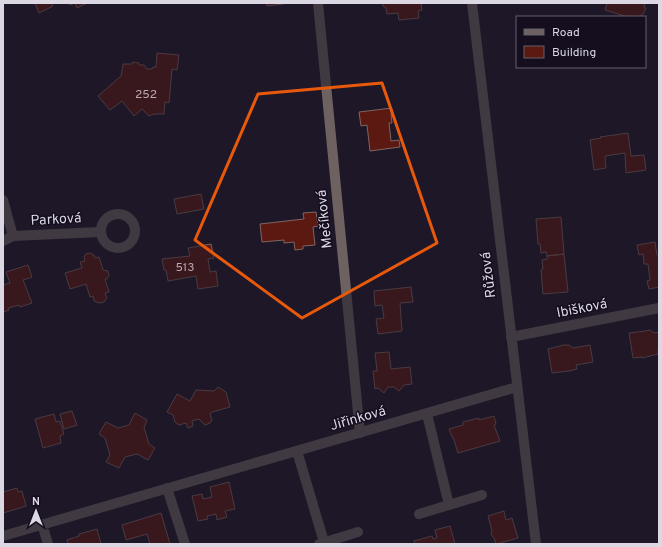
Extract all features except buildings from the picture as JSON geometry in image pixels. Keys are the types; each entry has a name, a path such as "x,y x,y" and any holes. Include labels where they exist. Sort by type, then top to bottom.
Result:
{"street":[{"name":"Mečíková","path":"318,3 360,433"},
{"name":"Růžová","path":"472,3 510,337 536,544"},
{"path":"3,200 13,236"},
{"name":"Parková","path":"3,232 13,236"},
{"name":"Parková","path":"3,241 13,236 100,232"},
{"name":"Ibišková","path":"510,337 659,308"},
{"name":"Jiřinková","path":"3,536 517,387"},
{"path":"427,414 449,505"},
{"path":"297,451 321,543 358,532"},
{"path":"168,488 184,544"},
{"path":"419,514 482,495"},
{"path":"42,524 48,544"}],"highlighted area":[{"path":"382,83 437,243 302,318 195,240 258,94"}]}
